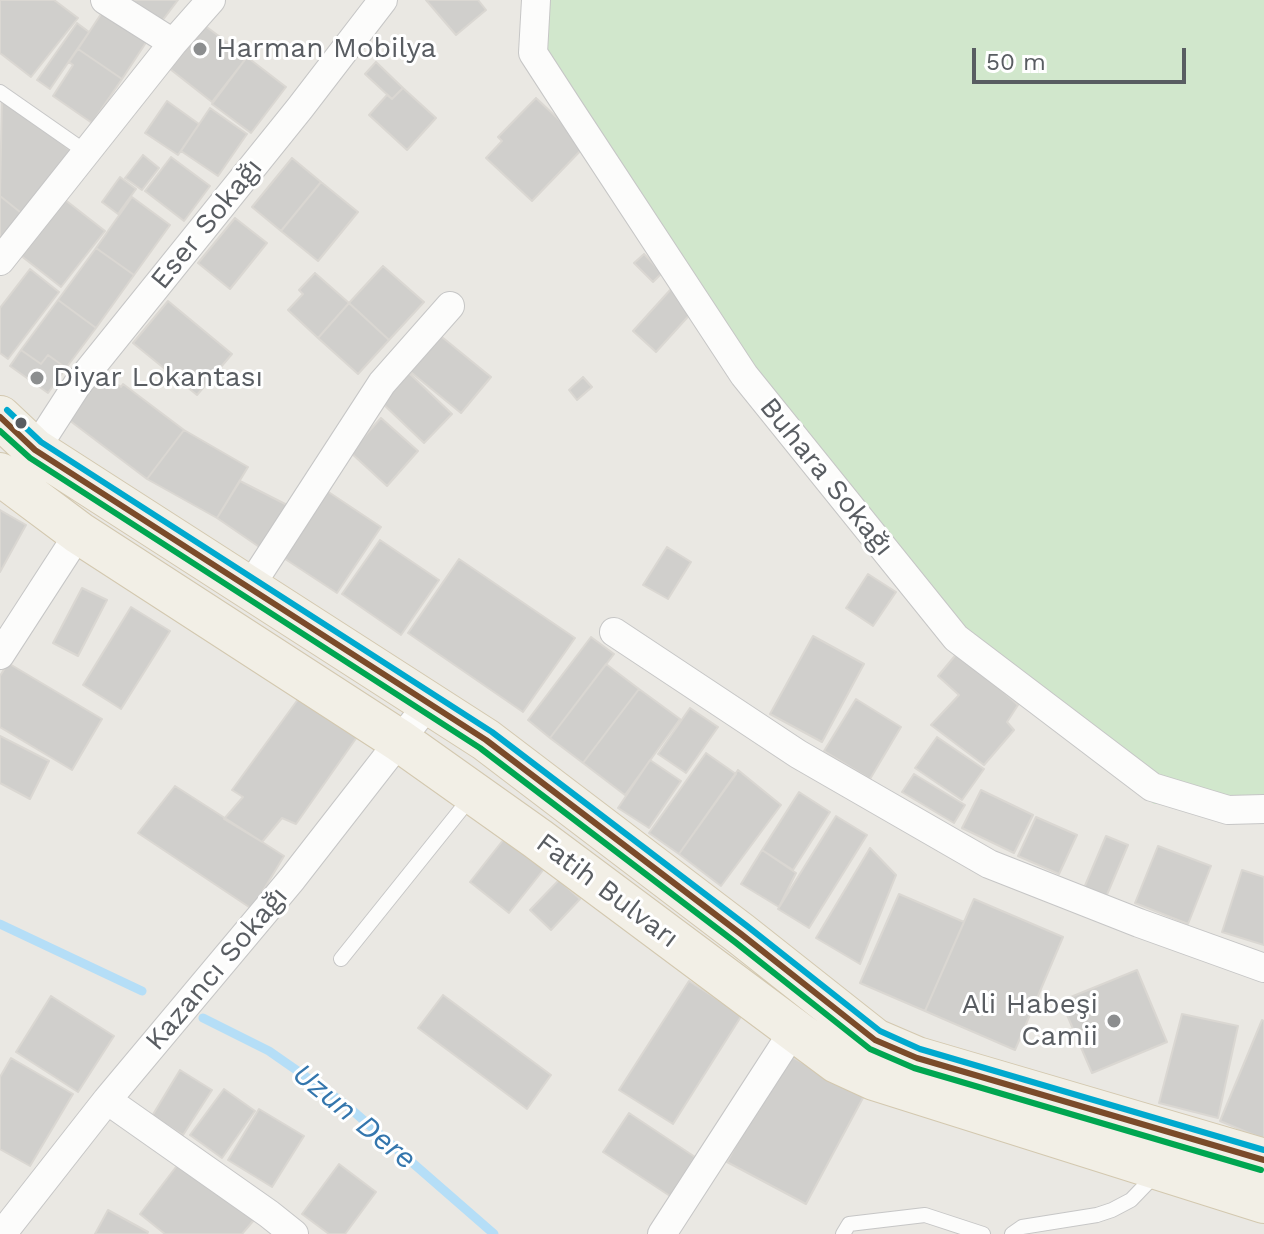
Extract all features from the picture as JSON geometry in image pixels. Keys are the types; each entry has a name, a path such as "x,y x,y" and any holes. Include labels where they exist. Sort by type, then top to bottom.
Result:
{"main road":[{"name":"Fatih Bulvarı","path":"0,417 35,450 498,749 875,1040 917,1058 1264,1160"},
{"name":"Fatih Bulvarı","path":"0,474 79,533 400,741 837,1062 874,1079 1264,1202"}],"street":[{"path":"105,0 173,43"},
{"path":"0,261 173,43 211,0"},
{"name":"Eser Sokağı","path":"35,450 92,366 383,0"},
{"name":"Buhara Sokağı","path":"536,0 533,53 576,120 744,375 956,638 1152,787 1228,810 1264,809"},
{"path":"249,588 382,383 450,306"},
{"path":"0,655 79,533"},
{"path":"614,632 798,754 989,864 1264,968"},
{"name":"Kazancı Sokağı","path":"2,1234 107,1100 292,879 429,703"},
{"path":"662,1234 794,1030"},
{"path":"107,1100 269,1214 289,1233"}],"lane":[{"path":"0,92 86,152"},
{"path":"341,959 474,794"},
{"path":"1012,1234 1022,1227 1112,1210 1131,1200 1161,1169"},
{"path":"843,1234 849,1224 925,1215 975,1233"}],"green space":[{"path":"521,0 1264,0 1264,803 1154,804 950,652 521,42"}],"building":[{"path":"0,0 54,0 78,18 31,77 0,53"},
{"path":"127,0 178,0 159,25"},
{"path":"426,0 478,0 486,10 456,35"},
{"path":"105,8 149,38 122,79 78,49"},
{"path":"77,23 89,32 50,89 37,80"},
{"path":"204,25 247,57 212,102 170,69"},
{"path":"78,49 122,79 92,123 53,96 73,65 69,62"},
{"path":"247,57 286,87 251,133 212,104"},
{"path":"376,62 403,88 392,99 365,74"},
{"path":"403,88 436,118 407,150 369,115 387,95 392,99"},
{"path":"2,96 75,154 25,216 0,196"},
{"path":"536,98 586,145 532,201 486,158 502,141 498,137"},
{"path":"167,101 199,124 178,155 145,133"},
{"path":"210,108 247,134 218,176 181,151"},
{"path":"143,155 159,168 142,190 125,178"},
{"path":"171,157 210,186 184,221 145,191"},
{"path":"292,158 321,182 281,231 252,207"},
{"path":"120,177 136,189 118,214 102,202"},
{"path":"321,182 358,212 318,261 281,231"},
{"path":"0,196 25,216 0,248"},
{"path":"132,197 170,225 134,275 96,248"},
{"path":"64,199 105,231 61,287 20,255"},
{"path":"235,218 267,243 230,289 198,263"},
{"path":"96,248 134,275 96,328 58,300"},
{"path":"644,254 662,273 653,282 634,263"},
{"path":"383,266 424,302 389,340 349,303"},
{"path":"30,269 59,292 8,359 0,353 0,308"},
{"path":"315,273 349,303 318,338 288,310 303,294 299,290"},
{"path":"671,289 694,310 656,352 633,331"},
{"path":"58,300 96,328 66,368 48,355 41,364 21,350"},
{"path":"168,301 232,354 197,395 133,343"},
{"path":"349,303 389,340 358,374 318,338"},
{"path":"437,333 491,377 461,413 407,369"},
{"path":"21,350 41,364 48,355 66,368 48,393 10,366"},
{"path":"100,372 121,387 123,384 184,430 147,479 65,417"},
{"path":"409,373 452,414 424,443 381,402"},
{"path":"583,377 592,387 577,400 569,390"},
{"path":"381,418 418,451 387,486 350,452"},
{"path":"184,430 248,467 217,518 147,479"},
{"path":"240,481 293,508 268,553 217,518"},
{"path":"324,489 381,527 337,593 279,555"},
{"path":"0,510 26,525 0,572"},
{"path":"380,540 439,580 401,635 342,594"},
{"path":"667,547 691,562 668,599 643,585"},
{"path":"459,559 575,638 523,712 408,633"},
{"path":"868,574 896,592 873,626 846,608"},
{"path":"82,588 107,600 78,656 53,643"},
{"path":"131,607 170,631 121,709 83,685"},
{"path":"813,636 864,664 822,742 770,714"},
{"path":"591,637 614,654 550,738 528,720"},
{"path":"959,651 1018,705 1007,722 1014,730 984,765 931,725 959,695 938,676"},
{"path":"8,663 102,719 72,770 0,727 0,676"},
{"path":"606,664 639,689 583,763 550,738"},
{"path":"639,689 680,719 625,795 583,763"},
{"path":"299,698 357,737 296,824 282,818 262,842 224,819 243,797 232,790"},
{"path":"856,699 901,727 870,779 824,751"},
{"path":"690,708 718,727 686,773 658,754"},
{"path":"0,736 49,761 30,799 0,783"},
{"path":"937,737 984,769 962,800 915,768"},
{"path":"706,753 736,774 679,854 649,833"},
{"path":"650,760 681,781 649,828 618,808"},
{"path":"738,770 781,805 721,886 679,854"},
{"path":"914,774 965,805 954,823 902,792"},
{"path":"175,786 284,856 252,909 138,833"},
{"path":"981,790 1033,815 1014,853 962,828"},
{"path":"799,792 830,812 793,870 762,850"},
{"path":"836,816 867,835 809,928 778,909"},
{"path":"1036,817 1077,835 1059,874 1018,856"},
{"path":"1106,836 1128,845 1106,897 1084,888"},
{"path":"504,839 544,869 509,913 470,882"},
{"path":"1158,846 1211,866 1188,924 1135,903"},
{"path":"870,848 896,875 860,964 816,938"},
{"path":"762,850 796,873 779,907 741,884"},
{"path":"1242,870 1264,877 1264,945 1222,932"},
{"path":"559,880 580,899 551,930 530,910"},
{"path":"899,894 964,922 925,1011 860,983"},
{"path":"974,899 1063,937 1015,1050 925,1011"},
{"name":"Ali Habeşi Camii","path":"1137,970 1167,1042 1092,1073 1061,1001"},
{"path":"689,981 742,1015 673,1124 619,1090"},
{"path":"443,995 551,1075 527,1109 418,1028"},
{"path":"51,996 114,1036 78,1092 16,1052"},
{"path":"1182,1014 1238,1026 1218,1118 1159,1103"},
{"path":"1264,1021 1264,1139 1220,1121"},
{"path":"785,1053 864,1096 806,1204 727,1162"},
{"path":"11,1058 73,1094 30,1166 0,1149 0,1077"},
{"path":"180,1070 212,1090 183,1135 152,1116"},
{"path":"224,1089 255,1111 222,1158 190,1135"},
{"path":"259,1109 304,1136 272,1187 228,1160"},
{"path":"629,1113 695,1157 670,1196 603,1152"},
{"path":"179,1163 254,1220 242,1234 165,1234 140,1214"},
{"path":"339,1164 376,1192 345,1234 329,1234 302,1214"},
{"path":"108,1210 148,1232 147,1234 95,1234"}],"waterway":[{"name":"Uzun Dere","path":"0,924 142,991"},
{"name":"Uzun Dere","path":"203,1018 269,1051 345,1104 494,1234"}],"transit line":[{"path":"7,410 41,442 492,732 880,1031 920,1049 1264,1150"},
{"path":"0,417 35,450 486,740 875,1040 917,1058 1264,1160"},
{"path":"0,431 30,458 480,748 870,1049 914,1068 1261,1170"}],"place":[{"name":"Harman Mobilya","path":"200,49"},
{"name":"Diyar Lokantası","path":"37,378"},
{"name":"Ali Habeşi Camii","path":"1114,1021"}]}
